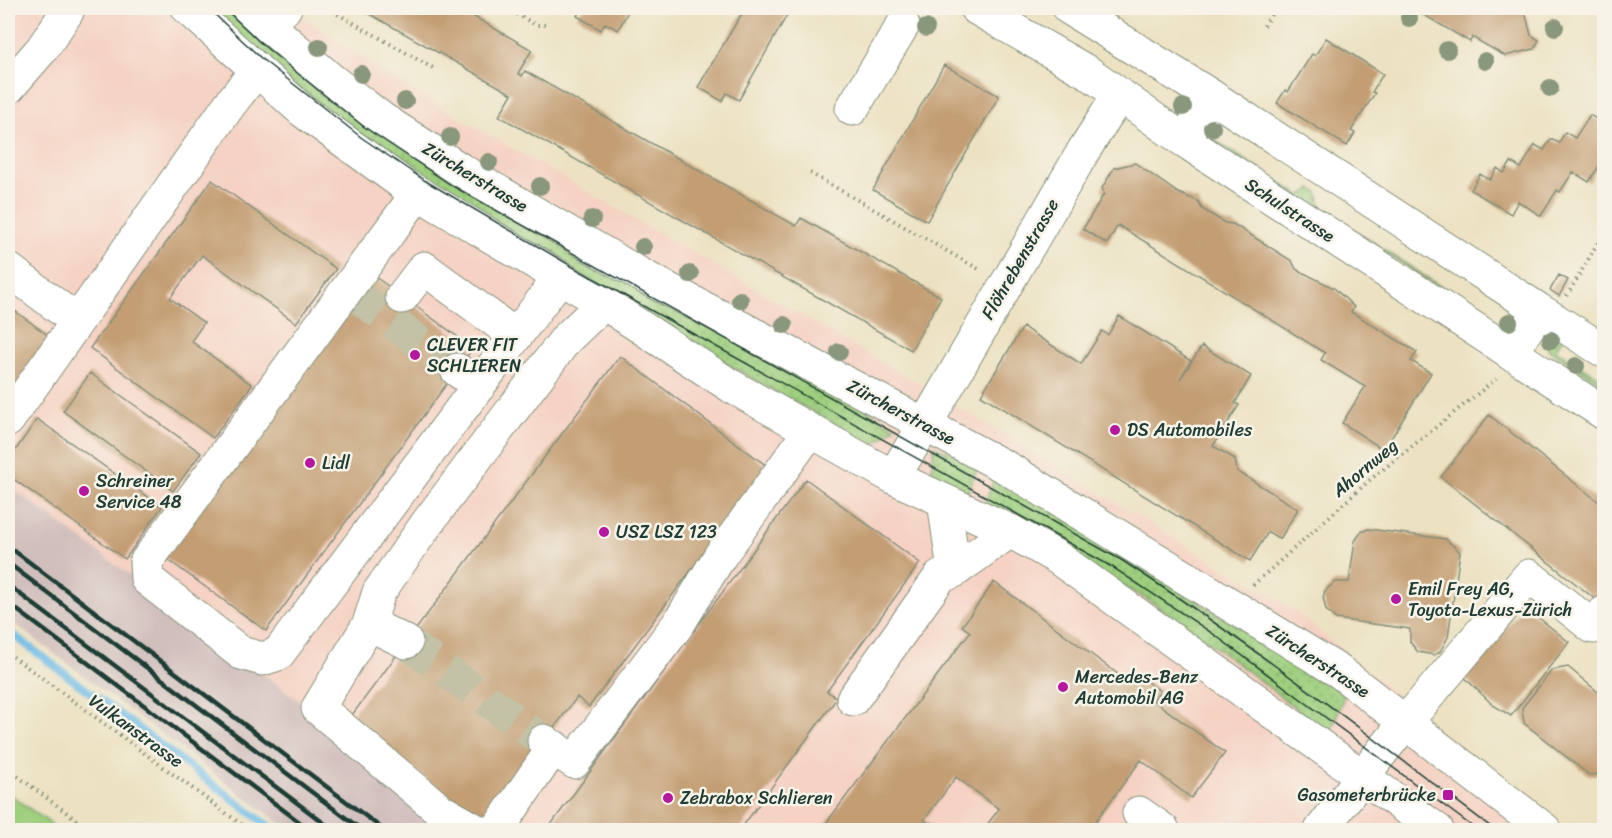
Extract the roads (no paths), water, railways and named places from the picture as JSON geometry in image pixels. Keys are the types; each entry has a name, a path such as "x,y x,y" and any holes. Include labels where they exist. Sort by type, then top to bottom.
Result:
{"main road":[{"path":"188,8 256,71 350,147 418,193 604,303 731,386 892,477 1010,531 1058,558 1437,831"},
{"name":"Schulstrasse","path":"976,8 1089,74 1507,364 1605,413"},
{"path":"1070,8 1550,307 1605,351"},
{"path":"8,88 42,49 61,9"},
{"name":"Zürcherstrasse","path":"267,14 382,119 461,170 641,275 1007,468 1133,543 1340,672 1545,831"},
{"path":"852,110 903,25"},
{"path":"8,420 230,104 256,71"},
{"name":"Flöhrebenstrasse","path":"892,477 925,425 1084,150 1119,95"},
{"path":"1185,141 1212,96"},
{"path":"418,193 351,292 146,562 147,579 241,653 262,659 278,654 468,378 516,336 560,277"},
{"path":"402,297 424,268 516,336"},
{"path":"8,269 77,321"},
{"path":"475,831 440,810 318,708 369,624 379,592 428,522 566,339 604,303"},
{"path":"1507,364 1550,307"},
{"path":"497,831 549,744 574,762 679,622 720,556 810,431"},
{"path":"944,501 954,571"},
{"path":"853,699 940,577 954,571 1010,531"},
{"path":"1320,831 1405,723 1529,576 1593,627 1605,613"},
{"path":"369,624 406,642"}],"waterway":[{"path":"8,631 274,830"}],"tunnel":[{"path":"354,294 457,370"},
{"path":"406,642 544,741"}],"tram line":[{"path":"208,8 263,60 362,138 424,180 573,267 1114,568 1212,633 1477,830"},
{"path":"224,8 264,46 363,126 451,185 1123,561 1265,659 1495,830"}],"railway":[{"path":"8,546 384,830"},
{"path":"8,563 362,830"},
{"path":"8,585 333,830"},
{"path":"8,603 310,830"}],"place":[{"name":"CLEVER FIT SCHLIEREN","path":"415,355"},
{"name":"DS Automobiles","path":"1115,430"},
{"name":"Lidl","path":"310,463"},
{"name":"Schreiner Service 48","path":"84,491"},
{"name":"USZ LSZ 123","path":"604,532"},
{"name":"Emil Frey AG, Toyota-Lexus-Zürich","path":"1396,599"},
{"name":"Mercedes-Benz Automobil AG","path":"1063,687"},
{"name":"Gasometerbrücke","path":"1448,795"},
{"name":"Zebrabox Schlieren","path":"668,798"}]}
